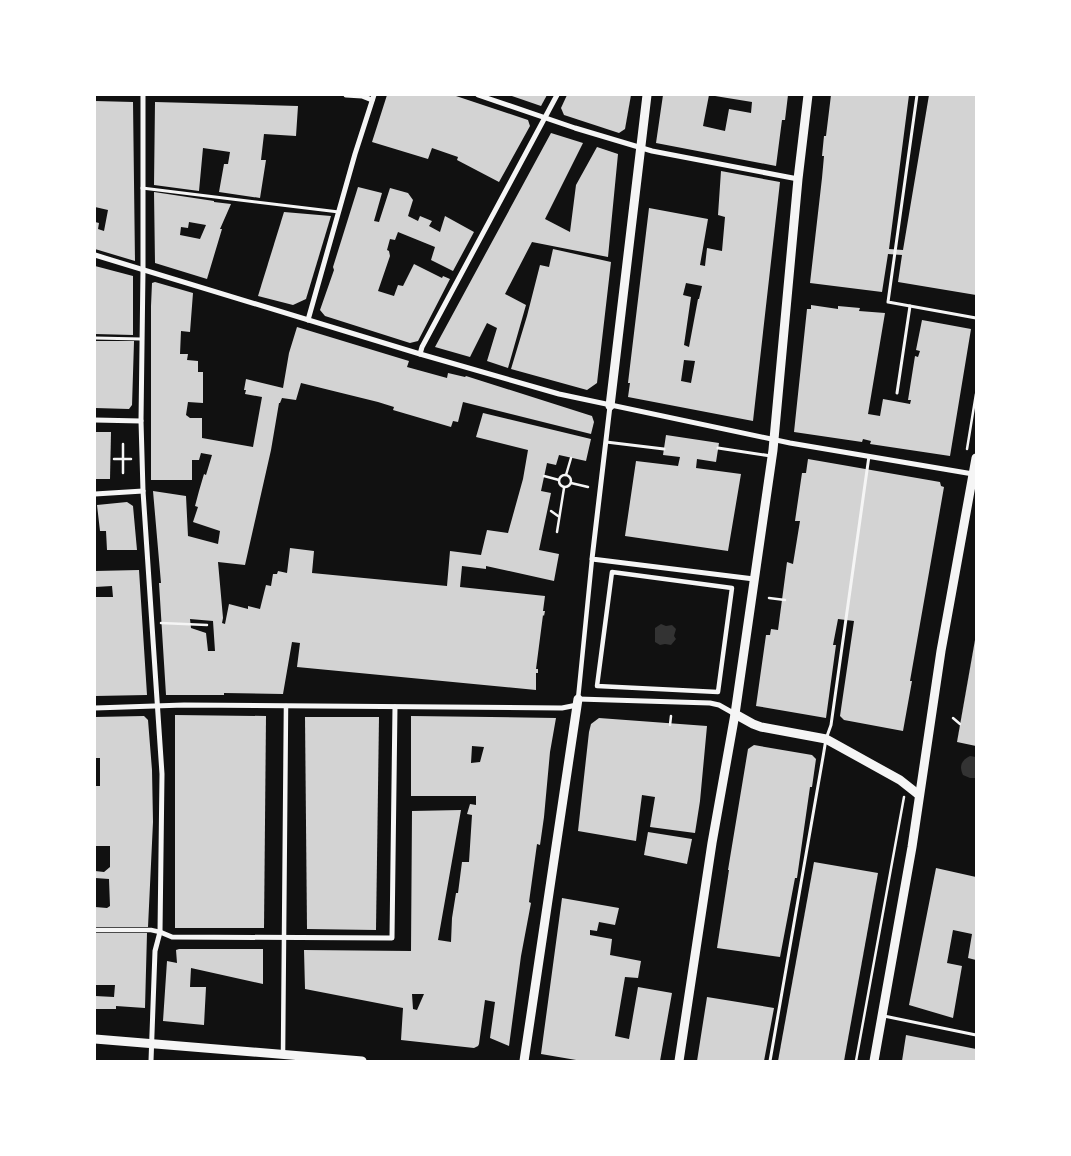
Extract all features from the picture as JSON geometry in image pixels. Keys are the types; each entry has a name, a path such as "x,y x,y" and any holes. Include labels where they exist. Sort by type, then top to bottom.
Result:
{"street":[{"path":"143,95 141,421 143,491 158,706 162,815 160,932 155,951 151,1061"},
{"path":"308,320 373,97 346,95"},
{"path":"478,95 652,151 798,179"},
{"path":"420,354 499,200 557,95"},
{"path":"524,1061 578,702 592,559 647,95"},
{"path":"679,1061 712,843 735,714 772,456 798,179 808,95"},
{"path":"95,255 558,394 790,443 975,474"},
{"path":"95,420 141,421"},
{"path":"874,1061 909,865 941,651 975,474 976,458"},
{"path":"95,494 143,491"},
{"path":"592,559 754,579"},
{"path":"612,572 732,588 718,692 597,686 612,572"},
{"path":"95,708 286,706 562,708 578,702 710,703 719,705 761,727 826,739 900,780 919,795"},
{"path":"283,1057 286,706"},
{"path":"95,930 151,930 172,937 392,938 395,707"},
{"path":"95,1039 283,1057 362,1061"}],"lane":[{"path":"917,95 888,302 976,318"},
{"path":"142,188 339,212"},
{"path":"897,393 910,306"},
{"path":"95,338 142,339"},
{"path":"606,442 664,450"},
{"path":"718,448 772,456"},
{"path":"770,1061 826,739 831,725 869,456"},
{"path":"882,1016 976,1035"}],"path":[{"path":"966,454 976,394"},
{"path":"123,444 123,474"},
{"path":"566,475 571,458"},
{"path":"114,459 131,459"},
{"path":"559,480 560,476 566,475 570,477 571,483"},
{"path":"544,476 559,480"},
{"path":"559,480 559,484 564,488"},
{"path":"571,483 588,487"},
{"path":"564,488 568,487 571,483"},
{"path":"557,532 564,488"},
{"path":"551,511 559,516"},
{"path":"769,598 784,600"},
{"path":"160,623 207,625"},
{"path":"670,725 671,716"},
{"path":"953,718 960,724"},
{"path":"856,1061 904,799"}],"shaded area":[{"path":"661,624 666,626 672,625 676,629 674,636 676,639 671,645 660,645 655,642 655,628"},
{"path":"970,756 976,757 976,778 963,775 962,772 963,762"}],"building":[{"path":"387,95 453,95 528,120 530,126 499,182 457,160 458,157 432,148 428,159 372,142"},
{"path":"509,95 547,95 541,106"},
{"path":"567,95 631,95 625,129 619,133 564,115 561,108"},
{"path":"663,95 709,95 788,95 785,120 782,120 776,166 656,143","holes":["709,95 752,102 751,113 729,109 725,131 703,126"]},
{"path":"831,95 909,95 889,249 903,250 929,95 976,95 976,295 898,282 902,255 888,254 882,292 810,283 822,178 824,136 826,136"},
{"path":"95,101 133,102 135,261 95,249 95,222 99,223 98,229 104,231 108,210 95,207"},
{"path":"155,102 298,106 296,136 264,134 261,160 266,160 260,198 219,192 224,164 228,164 230,152 203,148 199,191 154,185"},
{"path":"551,133 583,143 545,219 570,232 576,185 597,147 618,154 608,257 532,242 505,294 526,305 508,368 487,361 497,328 487,323 470,357 435,347"},
{"path":"721,171 780,182 753,421 628,397 630,383 628,383 649,208 708,219 700,265 705,266 707,248 722,251 725,217 718,215","holes":["686,283 702,286 689,347 684,345 691,297 683,295","684,360 695,361 691,383 681,381"]},
{"path":"358,187 382,193 374,221 379,222 390,188 408,193 413,200 408,216 418,221 420,216 432,221 429,226 440,232 445,216 474,232 453,271 431,260 435,247 398,232 395,240 390,239 387,250 390,256 378,291 394,296 398,285 403,286 414,264 442,278 443,276 450,279 418,341 410,343 325,316 320,310 334,270 333,267"},
{"path":"154,192 231,204 220,229 222,229 207,279 155,263","holes":["189,222 206,225 200,239 180,235 181,227 188,228"]},
{"path":"284,212 331,216 306,299 293,305 258,296"},
{"path":"553,249 611,262 597,383 587,390 511,369 540,265 549,267"},
{"path":"95,266 133,276 133,335 95,334"},
{"path":"155,282 193,293 190,332 181,331 180,354 188,354 187,360 198,361 198,372 203,372 203,403 188,402 186,415 190,418 202,418 202,438 253,447 262,397 245,394 246,379 283,388 289,353 297,327 409,361 407,367 447,378 448,373 466,376 592,416 594,422 591,434 463,402 458,422 453,421 451,427 393,410 394,407 378,402 301,383 296,400 282,398 279,403 271,450 245,565 218,562 222,623 225,624 229,604 248,609 248,606 260,609 266,585 271,586 273,574 277,574 278,571 287,573 290,548 314,551 312,573 447,586 450,551 481,555 487,530 508,533 523,479 528,450 476,437 483,413 591,439 586,461 559,455 556,465 547,463 541,491 551,493 539,550 559,554 554,581 486,566 486,569 462,566 460,587 545,596 543,611 545,611 536,669 538,669 538,673 536,673 536,690 297,667 300,643 292,642 283,694 224,693 224,695 166,695 159,583 161,583 153,491 186,496 188,536 218,544 220,531 193,522 198,507 195,506 199,491 212,455 201,453 199,460 192,460 192,480 151,480 152,283","holes":["190,619 213,621 215,651 208,651 206,633 191,628"]},
{"path":"811,305 838,309 838,306 860,308 859,311 885,313 868,414 880,416 883,399 910,404 911,400 908,400 915,356 918,357 920,351 916,350 922,320 971,329 950,456 870,444 871,441 863,439 862,442 794,432 807,309 811,309"},
{"path":"95,341 134,341 132,405 129,409 95,408"},
{"path":"95,432 111,432 110,479 95,479"},
{"path":"666,435 719,443 716,462 697,459 696,468 741,474 728,551 625,536 636,461 678,466 680,457 663,455"},
{"path":"808,459 940,482 941,486 944,487 903,731 844,720 840,716 854,621 838,619 833,645 836,645 826,718 756,706 766,635 770,635 771,629 778,630 787,562 793,564 800,521 795,521 802,473 806,473"},
{"path":"127,502 133,506 137,550 107,550 106,531 100,531 97,505"},
{"path":"139,570 147,695 95,696 95,597 113,597 112,586 95,587 95,571"},
{"path":"976,640 976,746 957,742"},
{"path":"175,715 266,716 264,928 175,928"},
{"path":"144,716 148,720 152,770 153,822 148,927 95,927 95,907 107,908 110,906 109,879 95,878 95,871 104,872 110,867 110,846 95,846 95,786 100,786 100,758 95,758 95,717"},
{"path":"411,716 556,718 550,752 540,845 537,844 529,902 531,903 521,956 509,1046 490,1038 495,1002 485,1000 479,1044 474,1048 401,1040 403,1008 305,989 304,950 411,951 412,811 461,810 438,940 451,942 452,918 456,893 458,893 462,862 469,862 472,815 467,814 470,804 476,805 476,796 411,796","holes":["472,746 484,747 480,762 471,763","412,994 424,994 417,1010 413,1009"]},
{"path":"305,717 379,717 376,930 307,929"},
{"path":"599,718 707,726 695,833 650,827 655,797 642,795 636,841 578,831 589,732 591,724"},
{"path":"754,745 812,755 816,759 812,787 810,787 797,878 795,878 780,957 717,948 748,749"},
{"path":"648,832 692,839 687,864 644,855"},
{"path":"814,862 878,873 844,1061 778,1061"},
{"path":"936,868 976,877 976,960 968,958 972,934 953,930 947,963 962,966 953,1018 909,1005"},
{"path":"562,898 619,908 615,925 599,922 597,931 590,930 590,935 612,939 610,955 641,961 638,978 625,977 615,1036 629,1039 638,987 672,993 660,1061 582,1061 541,1054"},
{"path":"95,933 147,933 145,1008 116,1006 116,1009 95,1009 95,996 114,997 115,985 95,985"},
{"path":"263,949 263,984 191,968 190,987 206,987 204,1025 163,1021 167,961 177,963 176,950"},
{"path":"707,997 774,1008 764,1061 697,1061"},
{"path":"906,1035 976,1049 976,1061 902,1061"}]}
